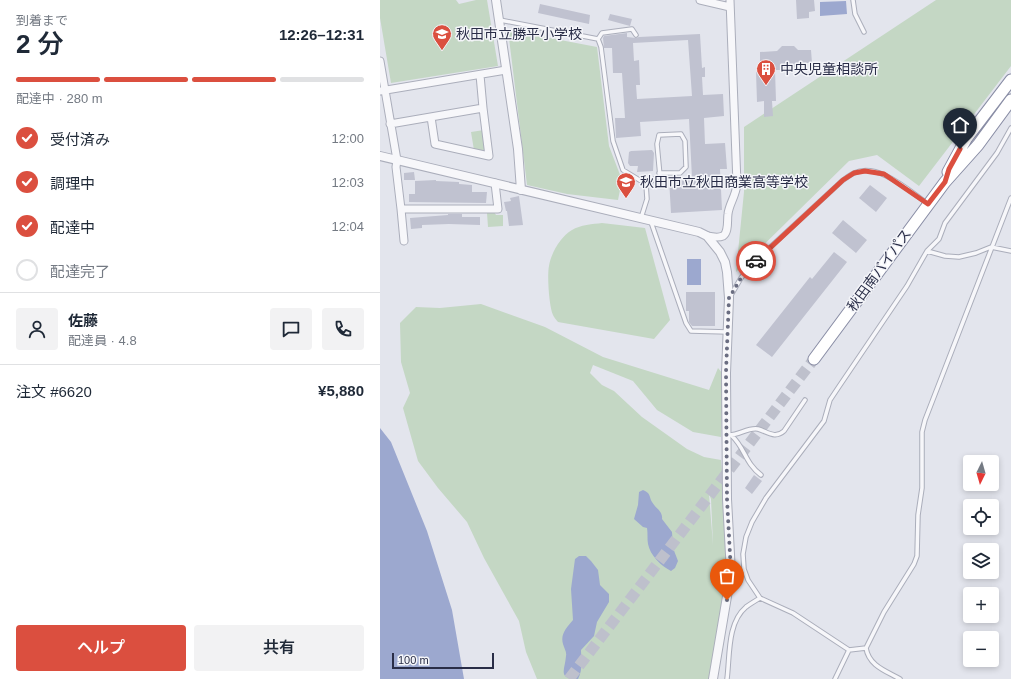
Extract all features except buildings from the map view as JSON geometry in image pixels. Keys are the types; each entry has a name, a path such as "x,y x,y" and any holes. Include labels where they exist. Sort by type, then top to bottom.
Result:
{"highway":[{"name":"秋田南バイパス","path":"945,182 949,169 966,138 1011,80"},
{"name":"秋田南バイパス","path":"814,359 928,204 945,182 978,145 1011,100"}],"street":[{"path":"496,0 518,149 521,190"},
{"path":"380,156 699,232 707,236 724,236 727,231 728,212 736,194 737,184 730,4 700,0"},
{"path":"380,60 383,91 397,160 396,167 404,240"},
{"path":"383,91 506,70"},
{"path":"431,118 435,144 489,156 480,75"},
{"path":"390,124 483,108"},
{"path":"401,209 498,209 495,183"},
{"path":"707,236 720,252 725,262 729,298 726,372 730,436 727,499 731,573 713,679"}],"lane":[{"path":"852,0 854,14 864,32"},
{"path":"499,20 598,39"},
{"path":"598,39 602,33 632,29 636,35"},
{"path":"598,39 601,48 613,141 623,170 646,184"},
{"path":"866,648 849,650 793,613 760,598 748,580 744,569 743,554 746,537 752,522 766,498 824,420 830,400 907,286 927,252 938,239 945,223 996,153 1011,128"},
{"path":"646,184 660,176 659,173 657,144 659,135 681,134 685,141 686,167 680,173 659,173"},
{"path":"729,298 741,278 752,264 843,180 854,173 865,171 884,174 928,204"},
{"path":"641,218 647,198 646,184"},
{"path":"900,679 881,669 873,662 867,656 866,648 884,612 914,564 922,488 922,432 925,420 1011,198"},
{"path":"651,221 686,323 691,332 728,332"},
{"path":"927,252 945,256 959,256 976,254 991,247 1011,251"},
{"path":"730,436 758,429 773,435 780,435 805,400"},
{"path":"730,436 736,440 753,469 761,475"},
{"path":"727,679 732,633 738,618 746,608 760,598"},
{"path":"835,679 849,650"}],"green space":[{"name":"秋田市立勝平小学校","path":"380,0 456,0 459,4 476,0 487,0 498,66 391,83 380,18"},
{"path":"936,0 1011,0 1011,66 919,186 877,155 849,161 736,272 744,192 744,127"},
{"path":"508,30 597,47 609,146 622,180 618,200 567,194 527,185"},
{"path":"484,130 486,152 474,150 471,132"},
{"path":"494,212 496,215 503,215 503,226 488,227 487,213"},
{"path":"602,223 645,228 670,320 654,339 558,322 553,315 549,298 548,270 554,250 564,236 575,228"},
{"path":"481,304 545,327 603,357 709,390 718,368 723,374 721,437 693,432 657,410 633,381 593,365 590,373 602,385 614,391 642,417 687,449 704,457 721,460 725,506 726,572 720,622 710,679 537,679 526,652 519,621 484,558 467,522 438,488 418,461 403,408 410,393 401,362 400,323 416,307 440,308","holes":["709,494 711,499 713,545"]}],"water":[{"path":"846,1 847,14 820,16 820,2"},
{"path":"687,259 701,259 701,285 687,285"},
{"path":"380,428 391,442 427,531 452,610 464,679 380,679"},
{"path":"643,490 649,494 652,502 660,512 662,519 672,532 673,548 678,561 675,568 671,571 663,566 651,552 648,544 647,528 643,527 634,519 638,505 639,492"},
{"path":"579,556 586,556 598,570 600,585 609,594 609,602 597,622 594,636 581,650 580,676 578,679 571,679 564,673 566,652 563,646 562,637 568,625 573,620 571,589 575,559"}],"tunnel":[{"path":"569,679 814,359"}],"way so far":[{"path":"727,600 731,573 727,499 728,435 726,372 729,298 741,278 756,261"}],"place":[{"name":"秋田市立勝平小学校","path":"442,51"},
{"name":"中央児童相談所","path":"766,86"},
{"name":"秋田市立秋田商業高等学校","path":"626,199"}],"route":[{"path":"756,261 843,180 854,173 865,171 884,174 928,204 945,182 949,169 960,149"}]}
